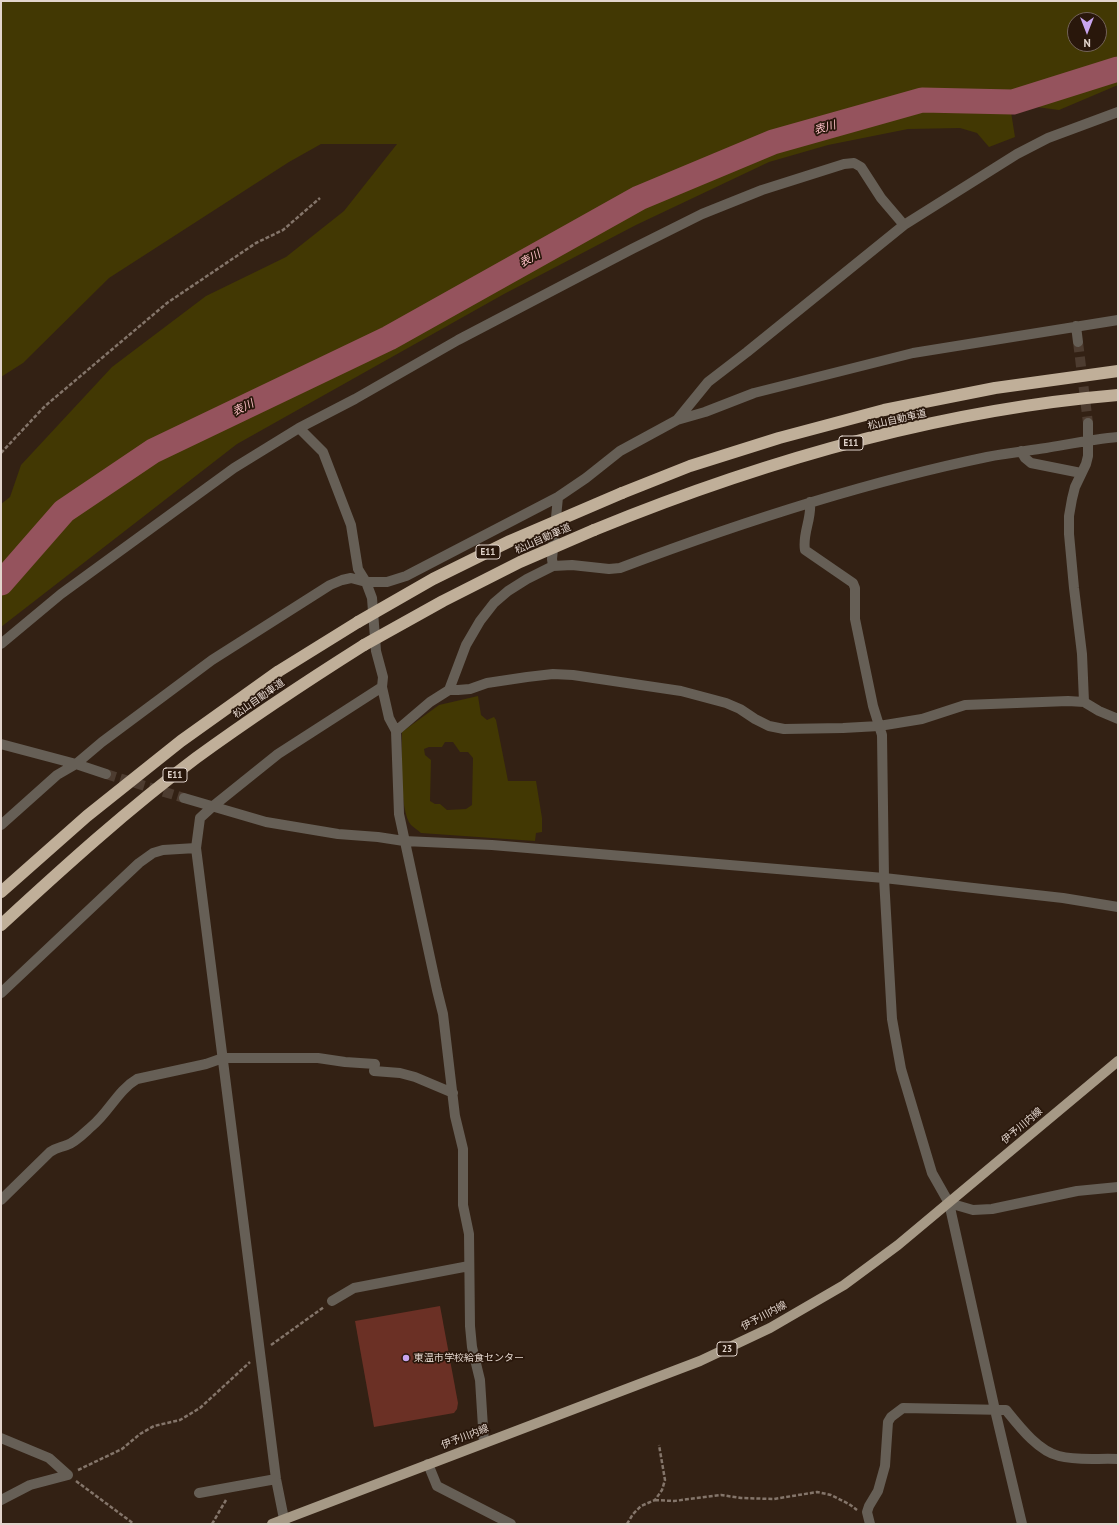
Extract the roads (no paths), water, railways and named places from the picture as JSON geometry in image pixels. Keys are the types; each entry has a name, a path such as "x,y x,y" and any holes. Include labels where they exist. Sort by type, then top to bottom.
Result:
{"highway":[{"name":"松山自動車道","path":"1,892 87,816 181,741 279,671 358,622 433,580 510,541 622,493 690,466 779,438 884,410 995,388 1118,371"},
{"name":"松山自動車道","path":"1,925 104,833 196,759 292,690 364,645 443,601 520,562 594,530 699,489 784,461 891,432 999,410 1118,395"}],"main road":[{"name":"伊予川内線","path":"272,1524 284,1522 428,1464 700,1361 770,1328 844,1285 898,1245 1118,1061"}],"street":[{"path":"677,420 708,382 904,225 1017,154 1048,138 1118,112"},
{"path":"1,644 61,594 227,473 299,428 355,399 458,340 632,248 702,214 762,190 844,164 854,163 861,167 881,198 904,225"},
{"path":"1,824 57,775 76,764 102,742 212,660 330,585 351,578 366,582 386,582 406,576 558,497 586,478 620,451 677,420 705,412 754,393 913,353 1118,320"},
{"path":"1076,326 1078,342"},
{"path":"1084,702 1082,654 1069,534 1069,516 1072,499 1088,456 1088,423"},
{"path":"299,428 323,452 351,529 358,569 366,582 372,598 376,651 382,677 382,687 389,718 396,730 399,814 436,990 443,1014 455,1116 463,1150 463,1205 469,1234 470,1326 472,1347 480,1380 484,1443"},
{"path":"448,690 466,645 480,621 494,603 527,578 552,566 572,565 609,569 620,568 732,527 810,502 908,476 987,457 1089,440 1118,437"},
{"path":"1021,451 1025,458 1031,463 1081,473"},
{"path":"552,566 558,497"},
{"path":"810,502 810,513 804,541 805,550 852,583 855,588 855,619 873,706 882,735 884,878 892,1019 901,1069 932,1173 949,1203 952,1223 1022,1524"},
{"path":"396,730 430,702 448,690 470,689 487,683 553,674 573,674 696,695 726,703 740,709 769,726 784,729 879,726 922,719 965,705 1068,701 1084,702 1099,711 1118,719"},
{"path":"284,1522 276,1479 196,848 200,818 212,807 278,754 382,687"},
{"path":"1,744 76,764 106,774"},
{"path":"184,798 266,822 298,828 404,841 492,845 884,878 1063,898 1118,907"},
{"path":"1,993 128,874 153,853 163,850 196,848"},
{"path":"1,1200 50,1152 58,1146 67,1145 92,1126 105,1114 129,1083 137,1079 206,1064 223,1058 318,1058 375,1064 374,1071 400,1073 415,1077 453,1093"},
{"path":"949,1203 973,1210 992,1209 1077,1191 1118,1187"},
{"path":"332,1301 354,1288 469,1266"},
{"path":"870,1524 867,1512 878,1491 885,1466 888,1422 896,1411 903,1408 1006,1410 1038,1444 1058,1456 1068,1458 1118,1459"},
{"path":"1,1438 48,1458 68,1475 30,1485 1,1500"},
{"path":"428,1464 438,1486 511,1524"},
{"path":"198,1493 276,1479"}],"waterway":[{"name":"表川","path":"1,583 64,511 153,451 389,338 639,198 773,142 922,100 1013,102 1118,69"}],"tunnel":[{"path":"1078,342 1088,423"},
{"path":"106,774 184,798"}],"place":[{"name":"東温市学校給食センター","path":"406,1358"}]}
